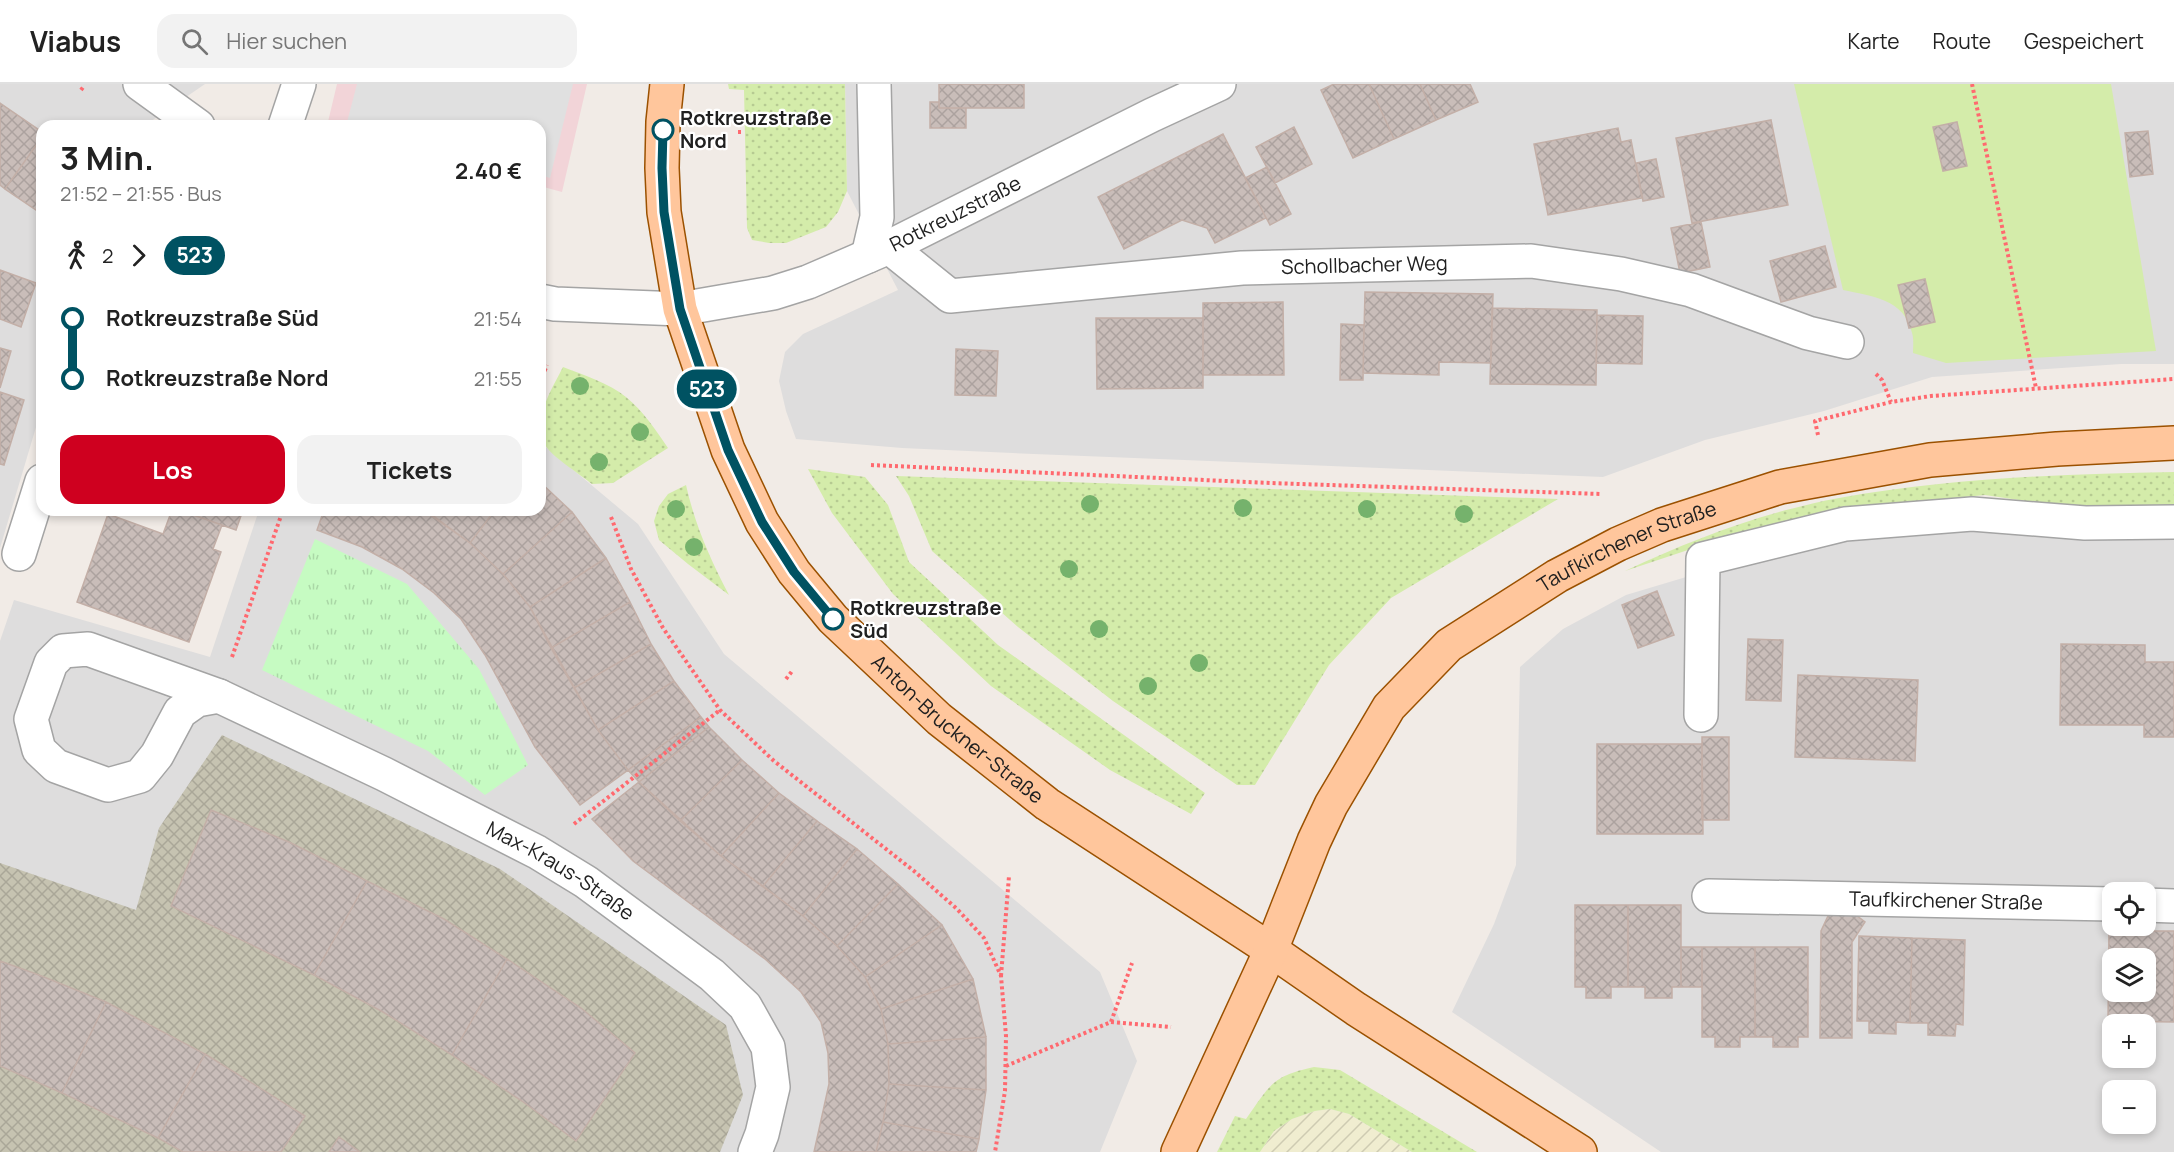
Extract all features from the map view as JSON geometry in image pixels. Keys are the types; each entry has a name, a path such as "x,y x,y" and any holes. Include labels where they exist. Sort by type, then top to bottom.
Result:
{"main road":[{"name":"Anton-Bruckner-Straße","path":"667,84 663,122 664,212 680,309 728,450 762,522 794,572 833,619 939,719 1047,804 1271,950 1356,1009 1580,1152"},
{"name":"Taufkirchener Straße","path":"1178,1152 1271,950 1314,840 1331,805 1389,707 1449,645 1557,576 1618,544 1662,525 1780,487 1930,460 2057,448 2174,443"}],"street":[{"path":"287,120 299,84"},
{"path":"874,84 879,251"},
{"name":"Rotkreuzstraße","path":"546,302 680,309 773,293 808,282 879,251 1219,84"},
{"path":"153,103 186,120"},
{"name":"Schollbacher Weg","path":"879,251 950,296 1242,268 1531,261 1621,274 1691,290 1808,333 1847,342"},
{"path":"19,554 36,500"},
{"name":"Taufkirchener Straße","path":"1701,715 1703,559 1845,524 1972,514 2085,523 2174,522"},
{"name":"Max-Kraus-Straße","path":"219,696 197,700 180,712 157,755 140,776 108,786 56,766 39,750 31,719 51,663 63,651 88,649 219,696 384,774 537,852 586,882 712,975 745,1006 768,1047 773,1087 762,1134 755,1152"},
{"name":"Taufkirchener Straße","path":"1709,896 1857,906 2102,904"},
{"path":"2156,905 2174,906"}],"path":[{"path":"1972,84 2036,388"},
{"path":"1815,421 1891,402 1931,396 2174,379"},
{"path":"871,465 1601,494"},
{"path":"219,696 281,516"},
{"path":"611,517 631,569 663,628 720,710 774,761 914,871 957,909 984,938 1001,976"},
{"path":"786,679 793,670"},
{"path":"537,852 720,710"},
{"path":"995,1152 1005,1091 1006,1036 1001,976 1009,876"},
{"path":"1111,1022 1132,963"},
{"path":"1006,1066 1111,1022 1171,1027"}],"shaded area":[{"path":"0,84 205,84 153,120 36,120 36,427 0,548"},
{"path":"337,84 587,84 562,192 546,188 546,120 328,120"},
{"path":"357,84 573,84 550,178 546,177 546,120 348,120"},
{"path":"845,84 2174,84 2174,364 2121,364 1932,377 1824,411 1705,440 1603,477 902,448 796,439 779,381 785,352 803,334 898,290 847,191"},
{"path":"546,447 638,524 724,654 1100,972 1137,1061 1100,1152 0,1152 0,641 14,600 210,657 257,516 546,516"},
{"path":"1973,526 2174,534 2174,1152 1661,1152 1452,1012 1494,924 1516,865 1520,667 1563,629 1626,595 1838,535"},
{"path":"222,735 500,869 726,1025 743,1095 720,1152 0,1152 0,863 136,910 159,828"},
{"path":"1330,1109 1349,1114 1412,1152 1260,1152 1274,1131 1292,1119 1315,1111"}],"green space":[{"path":"728,84 845,84 847,191 838,212 826,227 786,243 752,240 747,228 744,90 729,89"},
{"path":"1794,84 2111,84 2156,351 1946,363 1913,353 1912,333 1902,313 1894,306 1875,297 1843,290"},
{"path":"563,367 604,383 632,402 668,448 613,483 592,484 548,449 546,445 546,402"},
{"path":"808,469 865,477 888,505 909,562 998,645 1205,793 1191,814 1110,770 991,686 893,594 832,513"},
{"path":"2174,472 2174,509 2087,510 1985,495 1840,509 1751,529 1625,571 1729,528 1783,511 1839,498 1922,486 2006,478"},
{"path":"896,476 1558,499 1391,598 1329,665 1255,785 1237,785 1113,701 1018,627 932,551 909,496"},
{"path":"686,485 704,541 729,595 659,540 654,521 659,506 668,494"},
{"path":"315,539 407,584 479,669 528,765 485,795 428,751 262,670"},
{"path":"1314,1067 1340,1070 1477,1152 1412,1152 1349,1114 1330,1109 1315,1111 1292,1119 1274,1131 1260,1152 1217,1152 1235,1116 1246,1119 1267,1090 1280,1078"}],"building":[{"path":"939,84 1024,84 1024,108 939,108"},
{"path":"1334,84 1369,84 1394,139 1353,158 1321,90"},
{"path":"1369,84 1420,84 1436,120 1394,139"},
{"path":"1420,84 1470,84 1478,102 1436,120"},
{"path":"930,102 939,102 939,108 966,108 966,128 930,128"},
{"path":"0,103 36,128 36,145 5,189 0,185"},
{"path":"1771,120 1788,205 1692,223 1676,138"},
{"path":"1957,122 1967,166 1943,171 1933,127"},
{"path":"1294,127 1312,164 1275,183 1256,147"},
{"path":"1618,128 1621,142 1631,140 1642,198 1548,215 1534,144"},
{"path":"2148,131 2153,174 2130,177 2125,133"},
{"path":"1223,134 1266,218 1215,243 1207,228 1182,220 1124,249 1098,197"},
{"path":"36,145 36,210 5,189"},
{"path":"1656,159 1664,197 1643,201 1636,163"},
{"path":"1267,167 1291,214 1270,225 1245,178"},
{"path":"1701,222 1710,267 1680,273 1671,228"},
{"path":"1825,246 1836,287 1781,302 1770,261"},
{"path":"0,270 36,283 21,327 0,319"},
{"path":"1925,279 1935,322 1909,328 1898,285"},
{"path":"1365,292 1493,294 1491,363 1439,362 1439,375 1363,373"},
{"path":"1283,302 1284,375 1203,375 1203,303"},
{"path":"1492,308 1597,310 1596,385 1490,384"},
{"path":"1597,315 1643,316 1642,364 1596,363"},
{"path":"1096,318 1203,318 1203,388 1097,389"},
{"path":"1341,324 1364,325 1363,380 1340,380"},
{"path":"0,348 11,351 0,388"},
{"path":"956,349 998,351 996,396 955,395"},
{"path":"0,392 24,400 4,465 0,464"},
{"path":"546,488 572,512 503,574 470,543 490,516 546,516"},
{"path":"572,512 606,558 530,607 503,574"},
{"path":"107,516 114,516 163,534 170,516 196,516 222,525 213,549 221,552 189,642 77,602"},
{"path":"196,516 241,516 236,530"},
{"path":"322,516 432,516 470,543 503,574 530,607 598,730 628,770 580,805 535,747 485,655 461,619 434,593 402,569 362,547 317,530"},
{"path":"434,516 490,516 470,543"},
{"path":"606,558 630,602 551,648 530,607"},
{"path":"1657,591 1674,635 1638,648 1622,605"},
{"path":"630,602 651,644 574,688 551,648"},
{"path":"1748,639 1783,640 1781,701 1746,700"},
{"path":"651,644 674,681 598,730 574,688"},
{"path":"2061,644 2145,645 2145,662 2174,662 2174,737 2144,737 2144,725 2060,725"},
{"path":"1798,675 1918,680 1915,761 1795,757"},
{"path":"674,681 701,717 628,770 598,730"},
{"path":"701,717 709,727 639,782 628,770"},
{"path":"709,727 742,760 680,821 639,782"},
{"path":"1702,737 1729,737 1729,820 1702,820"},
{"path":"1597,744 1702,744 1703,834 1597,834"},
{"path":"742,760 779,793 721,856 680,821"},
{"path":"639,782 721,856 803,916 837,946 865,977 881,1009 888,1044 889,1084 876,1152 814,1152 829,1084 828,1053 821,1022 801,992 765,959 633,861 592,819"},
{"path":"779,793 817,821 763,886 721,856"},
{"path":"211,810 289,842 367,881 314,975 171,906"},
{"path":"817,821 857,849 803,916 763,886"},
{"path":"857,849 898,884 837,946 803,916"},
{"path":"367,881 444,919 507,959 452,1055 383,1012 314,975"},
{"path":"898,884 942,925 865,977 837,946"},
{"path":"1839,902 1865,922 1852,942 1852,1038 1820,1038 1821,931 1828,916"},
{"path":"1575,905 1628,905 1628,987 1611,987 1611,998 1586,998 1586,987 1575,987"},
{"path":"1628,905 1681,905 1681,987 1672,987 1672,998 1645,998 1645,987 1628,987"},
{"path":"942,925 973,979 881,1009 865,977"},
{"path":"2156,931 2174,931 2174,1022 2156,1022 2156,1014 2108,1014 2108,1002 2156,1002 2156,948 2109,948 2109,936 2156,936"},
{"path":"1859,936 1912,938 1910,1023 1896,1022 1896,1034 1869,1033 1869,1021 1857,1021"},
{"path":"1912,938 1965,940 1963,1025 1956,1024 1955,1036 1928,1035 1928,1023 1910,1023"},
{"path":"1681,947 1702,947 1702,987 1681,987"},
{"path":"1702,947 1755,947 1755,1037 1740,1037 1740,1047 1715,1047 1715,1037 1702,1037"},
{"path":"1755,947 1808,947 1808,1037 1798,1037 1798,1047 1773,1047 1773,1037 1755,1037"},
{"path":"507,959 581,1008 635,1053 576,1141 522,1101 452,1055"},
{"path":"0,961 106,1002 62,1093 0,1066"},
{"path":"973,979 986,1037 888,1044 881,1009"},
{"path":"106,1002 205,1054 158,1138 62,1093"},
{"path":"986,1037 986,1090 889,1084 888,1044"},
{"path":"205,1054 305,1116 281,1152 183,1152 158,1138"},
{"path":"889,1084 986,1090 979,1139 883,1122"},
{"path":"883,1122 979,1139 976,1152 876,1152"},
{"path":"339,1137 360,1152 329,1152"}],"bus line":[{"name":"523","path":"663,130 664,212 680,309 728,450 762,522 794,572 833,619"}],"place":[{"name":"Rotkreuzstraße Nord","path":"663,130"},
{"name":"Rotkreuzstraße Süd","path":"833,619"}]}
